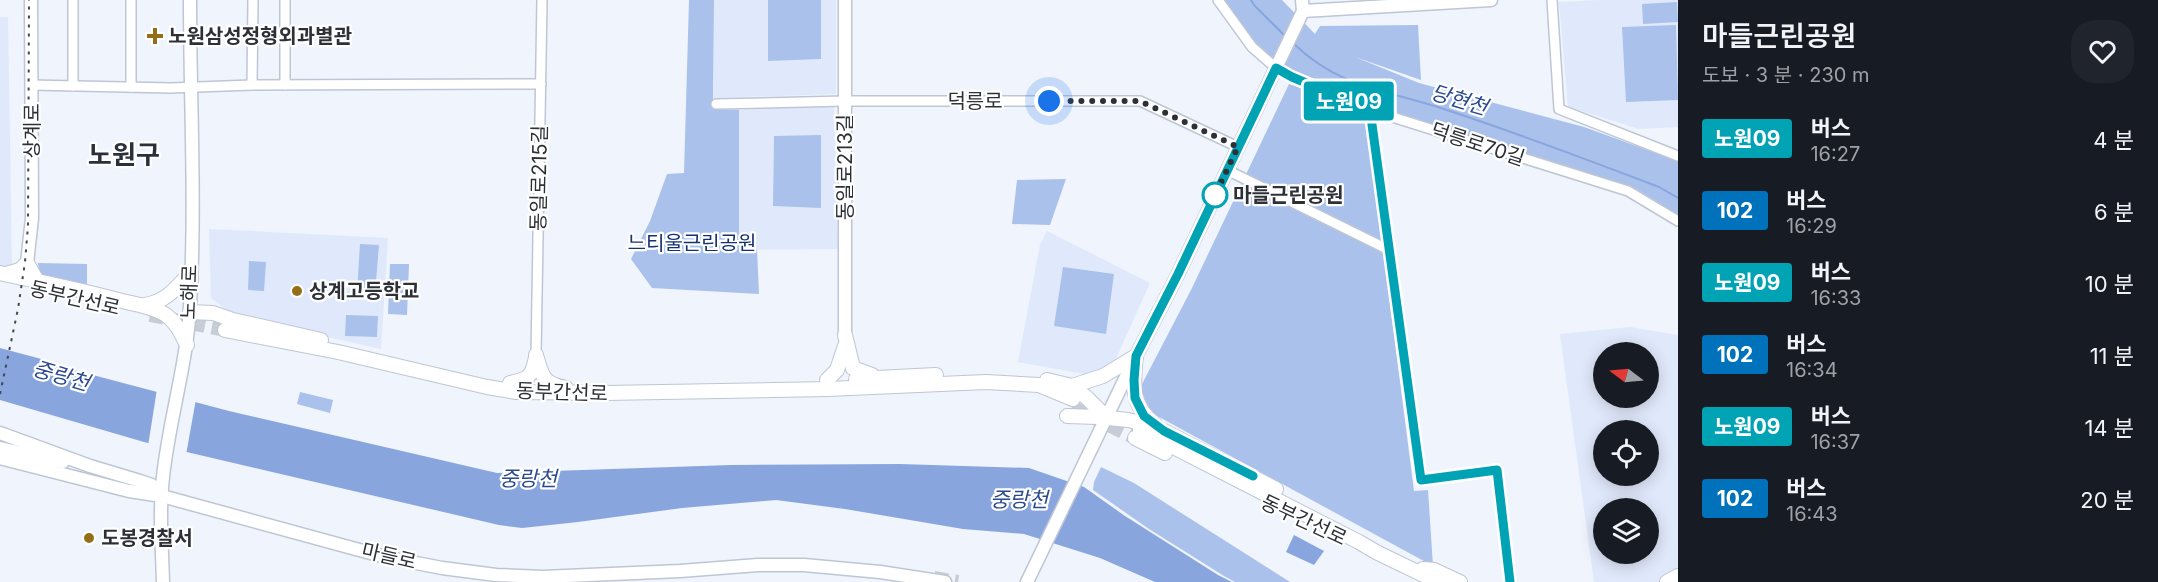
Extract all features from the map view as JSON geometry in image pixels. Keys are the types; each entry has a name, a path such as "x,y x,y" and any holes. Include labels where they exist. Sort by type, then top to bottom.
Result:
{"highway":[{"path":"2,276 20,270 27,263 37,281"},
{"path":"146,310 168,296 190,273"},
{"path":"2,276 37,281 163,313 180,330 186,351"},
{"name":"동부간선로","path":"2,276 146,310"},
{"path":"190,312 213,313 233,320 474,377 510,383 555,386 592,393"},
{"name":"동부간선로","path":"225,330 338,352 496,388 540,393 692,391 884,382 905,386 1011,388 1071,402"},
{"path":"827,380 837,370 843,357 845,335"},
{"path":"845,335 853,368 884,382"},
{"path":"510,383 526,379 530,375 536,355"},
{"path":"536,355 543,379 555,386"},
{"path":"1071,402 1103,376 1136,356"},
{"path":"1136,356 1134,380 1138,405 1144,416 1164,431"},
{"path":"692,391 732,384 827,380 884,382 932,375 1008,374 1038,378 1071,402 1107,418 1128,420 1164,431 1253,476 1301,503 1352,538"},
{"path":"932,375 977,382"},
{"name":"동부간선로","path":"905,386 977,382 1040,385 1071,402"},
{"path":"1071,402 1086,397 1107,418"},
{"name":"동부간선로","path":"1376,552 1259,500 1138,434 1438,582"},
{"path":"1409,569 1434,570 1460,582"},
{"path":"1667,582 1678,576"}],"main road":[{"name":"상계로","path":"27,263 32,218 31,0"},
{"name":"노해로","path":"163,582 161,524 163,477 186,351 190,312 192,215 190,0"},
{"name":"동일로213길","path":"845,0 845,335"},
{"path":"1028,580 1278,64 1301,11 1401,3 1491,0"},
{"name":"마들로","path":"0,433 90,466 152,485 162,496"},
{"path":"0,448 59,462 90,466"},
{"name":"마들로","path":"3,460 129,491 162,496 385,557 496,575 554,576 758,565 804,565 880,572 945,582"}],"street":[{"path":"73,0 73,87"},
{"path":"131,0 131,87"},
{"path":"252,85 253,0"},
{"path":"285,0 285,85"},
{"name":"동일로215길","path":"536,355 542,0"},
{"name":"덕릉로70길","path":"1218,0 1252,47 1278,64 1292,77 1370,110 1628,191 1678,221"},
{"path":"1552,0 1559,109 1678,156"},
{"path":"31,85 190,87 541,84"},
{"name":"덕릉로","path":"716,104 845,101 1140,101 1238,147"},
{"path":"1370,110 1421,480 1497,470 1510,582"},
{"path":"1227,170 1389,250"}],"shaded area":[{"path":"714,0 836,0 836,94 714,98"},
{"path":"1678,0 1678,127 1639,129 1568,107 1559,2"},
{"path":"0,17 8,17 12,268 0,266"},
{"path":"834,106 838,249 739,250 739,110"},
{"name":"상계고등학교","path":"209,229 388,238 381,349 265,323 229,312 211,298"},
{"path":"1047,231 1150,283 1114,363 1101,372 1089,375 1018,362 1040,245"},
{"path":"1630,327 1678,335 1678,577 1669,582 1594,582 1560,334"}],"green space":[{"name":"느티울근린공원","path":"689,0 714,0 713,109 739,110 739,249 757,249 759,294 652,288 631,259 650,221 667,174 684,173"},
{"path":"768,0 821,0 821,59 768,61"},
{"path":"1224,0 1282,0 1315,34 1320,26 1418,25 1421,80 1355,57 1419,83 1584,127 1678,161 1678,215 1636,189 1371,106 1285,69 1253,42"},
{"path":"1677,2 1678,22 1643,24 1642,4"},
{"path":"1676,25 1678,100 1626,102 1622,27"},
{"name":"마들근린공원","path":"1289,84 1365,108 1414,491 1428,490 1433,566 1150,412 1142,392 1142,384 1191,290"},
{"path":"821,135 821,208 773,206 774,136"},
{"path":"1066,179 1050,225 1012,224 1017,180"},
{"path":"360,244 379,245 375,294 357,293"},
{"path":"249,261 266,262 264,291 248,290"},
{"path":"38,263 87,264 87,284 47,278 39,272"},
{"path":"390,264 409,264 407,315 388,314"},
{"path":"1063,267 1114,274 1106,334 1054,326"},
{"path":"346,315 378,316 377,337 345,336"},
{"path":"300,392 333,400 330,413 297,404"},
{"path":"1101,467 1134,483 1290,582 1235,582 1224,576 1149,529 1093,490"}],"water":[{"name":"중랑천","path":"0,348 45,360 55,365 229,411 497,473 731,465 900,464 1029,468 1084,487 1125,516 1232,582 1155,582 1100,558 1024,534 963,529 776,500 682,508 522,528 499,525 144,442 0,400"},
{"path":"1294,535 1324,551 1314,565 1286,552"}],"pier":[{"path":"157,389 196,399 186,455 148,446"}],"waterway":[{"name":"당현천","path":"1251,0 1286,37"},
{"name":"당현천","path":"1293,43 1311,59 1349,80 1531,139 1659,187 1678,198"}],"tunnel":[{"path":"150,315 225,330"},
{"path":"1072,407 1135,438"},
{"path":"934,578 958,582"}],"railway":[{"path":"0,394 18,309 28,226 29,0"}],"bus line":[{"name":"노원09","path":"1253,476 1164,431 1144,416 1135,398 1134,380 1136,356 1178,274 1276,68 1370,110 1421,480 1497,470 1510,582"}],"place":[{"name":"노원삼성정형외과별관","path":"155,36"},
{"name":"마들근린공원","path":"1215,195"},
{"name":"상계고등학교","path":"297,291"},
{"name":"도봉경찰서","path":"89,538"}],"district":[{"name":"노원구","path":"124,155"}],"route":[{"path":"1049,101 1140,101 1238,147 1215,195"}]}
